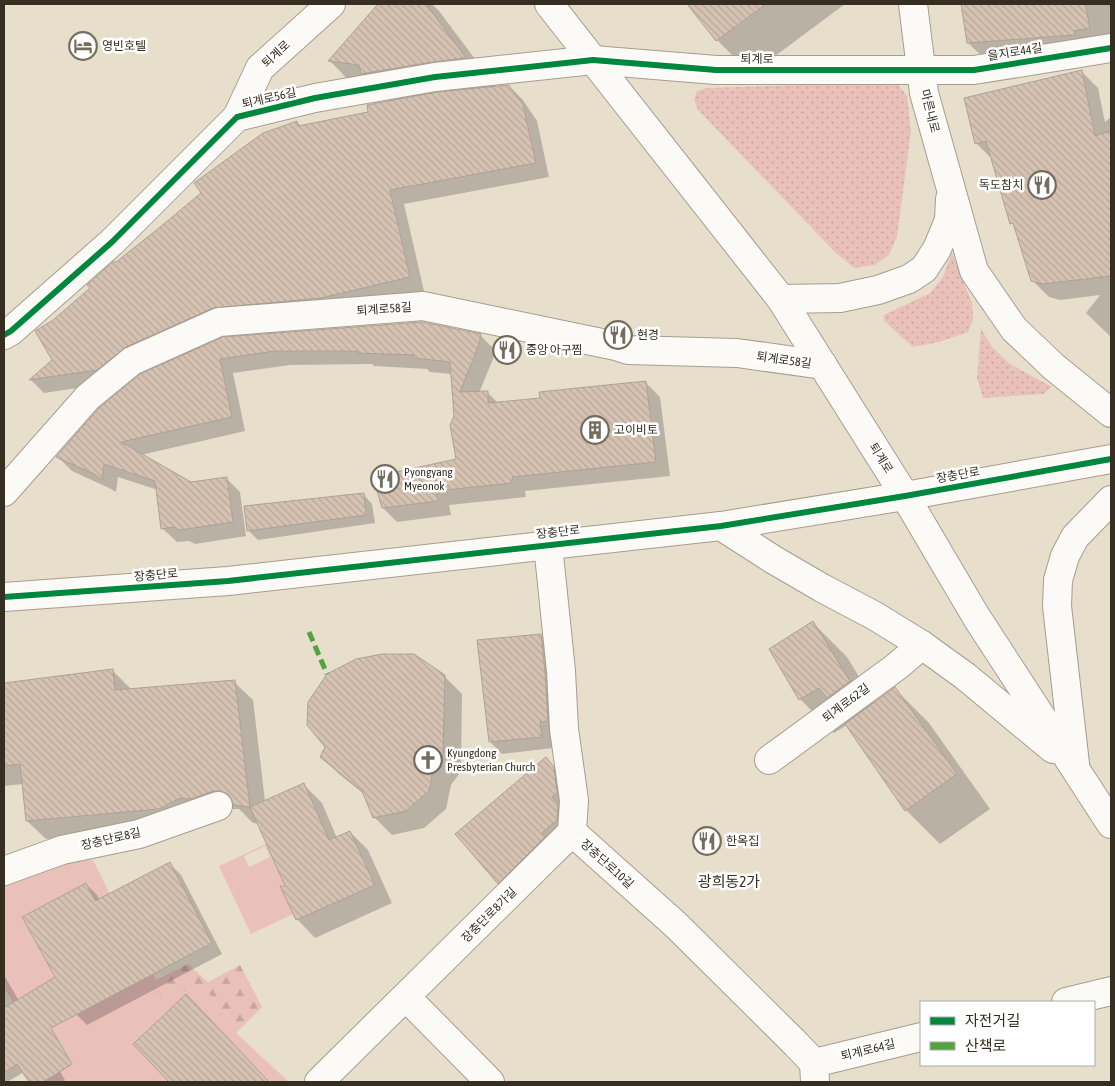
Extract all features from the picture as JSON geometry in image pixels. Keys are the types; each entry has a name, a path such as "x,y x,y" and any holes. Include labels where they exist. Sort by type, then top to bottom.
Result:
{"street":[{"name":"퇴계로","path":"236,117 260,68 331,4"},
{"name":"퇴계로","path":"549,4 782,299 905,496 977,618 1111,824"},
{"name":"마른내로","path":"914,4 924,93 974,271 1014,329 1054,367 1111,413"},
{"name":"을지로44길","path":"922,69 974,70 1111,48"},
{"name":"퇴계로","path":"593,60 716,70 922,69"},
{"name":"퇴계로56길","path":"4,335 11,331 112,242 236,117 315,98 435,77 593,60"},
{"path":"782,299 840,298 878,290 909,280 924,268 937,249 949,220 951,187"},
{"name":"퇴계로58길","path":"4,492 88,398 132,361 219,322 422,306 628,350 737,353 824,365"},
{"name":"장충단로","path":"4,597 228,581 721,526 905,496 1111,459"},
{"path":"1075,768 1057,606 1058,580 1065,556 1075,537 1111,500"},
{"path":"721,526 814,584 875,616 922,646 965,676 1075,768"},
{"name":"장충단로10길","path":"548,544 561,671 564,729 574,800 572,832 676,925 796,1044 814,1073"},
{"name":"퇴계로62길","path":"769,760 922,646"},
{"name":"장충단로8길","path":"4,872 62,850 139,834 218,806"},
{"name":"장충단로8가길","path":"319,1082 572,832"},
{"path":"1070,1001 1111,991"},
{"path":"406,997 490,1082"},
{"name":"퇴계로64길","path":"814,1073 920,1037"}],"green space":[{"path":"896,82 907,96 911,131 897,237 889,255 875,265 854,268 835,252 698,110 694,99 697,91 707,88"},
{"path":"952,253 972,303 973,319 968,332 939,342 913,347 884,321 884,315 930,293 943,277"},
{"path":"981,329 992,347 1010,364 1052,387 1043,394 983,398 977,378"},
{"path":"266,844 284,884 280,886 293,914 251,934 219,866","holes":["265,846 270,857 249,867 244,856"]},
{"path":"93,860 163,999 200,984 240,1029 236,1033 289,1082 269,1082 186,994 133,1043 169,1082 43,1082 72,1064 29,993 13,1002 4,988 4,882 61,862","holes":["86,883 138,981 75,1015 22,917"]},
{"path":"111,892 156,980 188,964 208,982 240,965 262,1007 240,1029 200,984 163,1000 109,893"}],"building":[{"path":"378,4 426,4 466,58 361,74 359,65 328,61"},
{"path":"687,4 766,4 716,41"},
{"path":"961,4 1085,4 1090,28 1074,31 1075,35 967,43"},
{"path":"1082,70 1095,136 1111,131 1111,276 1042,284 1031,281 1013,223 1010,224 986,141 975,144 964,98"},
{"path":"509,85 523,105 536,163 390,190 410,277 321,298 213,308 126,347 97,370 29,380 52,360 35,331 53,320 90,288 87,285 114,261 116,262 201,193 194,183 263,133 297,121 298,126 368,112 367,105 437,92"},
{"path":"422,322 481,334 479,344 460,392 488,391 488,403 540,398 539,392 646,381 656,462 512,477 512,483 436,491 438,501 382,508 373,477 456,459 450,425 454,416 450,362 414,358 414,355 358,353 359,351 275,351 220,359 232,417 121,442 191,482 227,477 233,522 180,530 174,527 161,529 155,481 104,464 102,480 94,474 56,457 99,408 140,374 223,337"},
{"path":"364,493 366,515 247,531 244,506"},
{"path":"813,621 850,681 827,698 819,688 799,700 769,649"},
{"path":"541,634 548,721 540,722 542,737 489,742 477,640"},
{"path":"382,654 414,654 445,675 443,753 434,767 429,791 406,811 373,818 362,791 320,757 325,747 307,725 308,702 327,674 356,659"},
{"path":"113,669 115,690 235,680 250,807 233,805 228,794 221,791 213,791 191,799 180,798 159,809 26,821 20,764 4,766 4,683"},
{"path":"895,687 957,774 905,811 845,724"},
{"path":"546,757 554,767 557,793 552,797 558,803 557,820 542,833 545,837 498,884 455,834"},
{"path":"304,783 329,840 350,831 375,885 296,920 280,886 285,886 250,807"},
{"path":"170,862 212,943 51,1028 72,1064 43,1082 29,1082 17,1064 4,1073 4,1008 55,977 22,917 86,883 95,901"},
{"path":"186,994 269,1082 169,1082 133,1044"}],"marked path":[{"path":"309,632 327,674"}],"cycle path":[{"path":"4,335 11,331 112,242 237,117 315,98 435,77 593,60 716,70 974,70 1111,48"},
{"path":"4,597 228,581 721,526 905,496 1111,459"}],"place":[{"name":"영빈호텔","path":"83,46"},
{"name":"독도참치","path":"1042,185"},
{"name":"현경","path":"618,335"},
{"name":"중앙 아구찜","path":"507,350"},
{"name":"고이비토","path":"595,430"},
{"name":"Pyongyang Myeonok","path":"385,479"},
{"name":"Kyungdong Presbyterian Church","path":"428,760"},
{"name":"한옥집","path":"707,841"}],"district":[{"name":"광희동2가","path":"729,882"}]}
